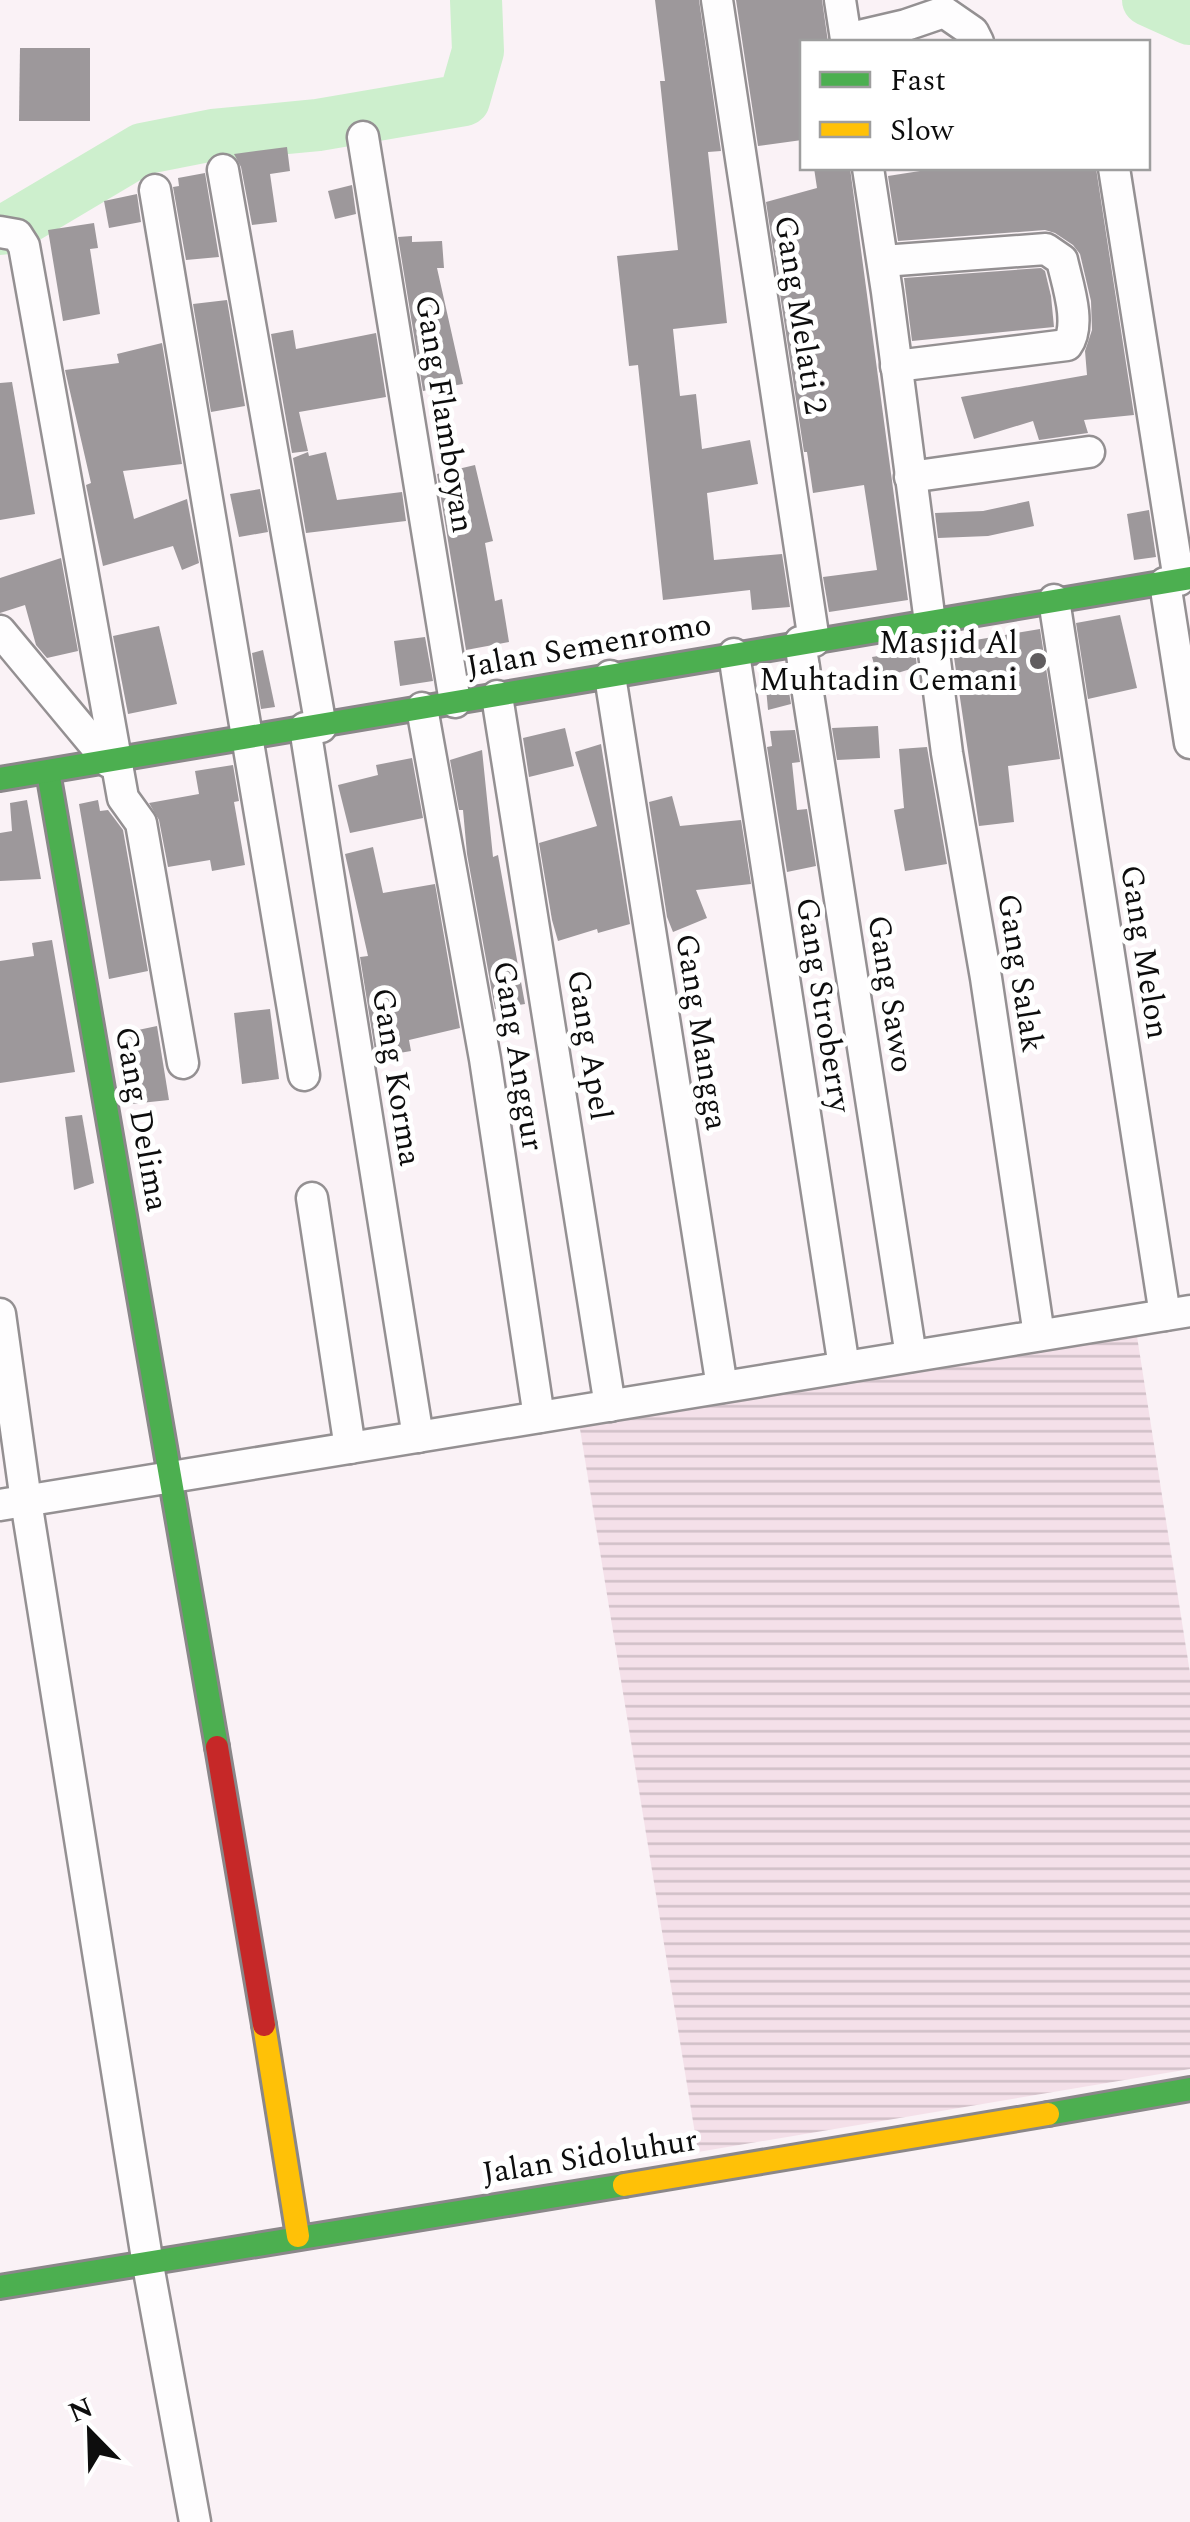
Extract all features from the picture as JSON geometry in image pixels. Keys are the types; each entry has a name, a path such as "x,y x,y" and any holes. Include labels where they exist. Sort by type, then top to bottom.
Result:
{"street":[{"name":"Gang Melati 2","path":"716,0 807,642"},
{"path":"840,0 846,40"},
{"path":"850,40 906,26 931,6 973,32 977,40"},
{"name":"Gang Flamboyan","path":"362,138 456,702"},
{"name":"Gang Korma","path":"223,170 313,727 418,1437"},
{"name":"Gang Salak","path":"868,170 929,621 1039,1336"},
{"path":"1114,170 1178,581 1190,743"},
{"path":"154,190 304,1075"},
{"path":"0,232 18,235 24,246 112,761 123,798 141,823 183,1063"},
{"path":"883,262 1046,249 1062,260 1073,320 1073,336 1067,345 896,366"},
{"path":"910,476 1088,452"},
{"name":"Jalan Semenromo","path":"0,779 1178,581"},
{"name":"Gang Melon","path":"1054,600 1178,1313"},
{"path":"0,631 112,761"},
{"name":"Gang Sawo","path":"807,642 911,1356"},
{"name":"Gang Stroberry","path":"734,654 844,1367"},
{"name":"Gang Mangga","path":"610,676 720,1377"},
{"name":"Gang Apel","path":"497,696 610,1406"},
{"name":"Gang Anggur","path":"422,708 485,1059 539,1417"},
{"name":"Gang Delima","path":"48,772 298,2236"},
{"path":"312,1198 350,1448"},
{"path":"13,1503 610,1406 720,1377 844,1367 1178,1313"},
{"path":"0,1314 13,1503 194,2522"},
{"name":"Jalan Sidoluhur","path":"0,2288 298,2236 783,2160 1190,2088"}],"shaded area":[{"path":"1136,1330 1190,1673 1190,2069 698,2152 579,1423"}],"building":[{"path":"655,0 699,0 721,151 708,152 727,323 673,329 680,396 696,394 702,449 750,440 758,484 707,493 714,560 782,554 790,607 752,610 750,590 663,600 638,365 629,366 617,256 678,250"},
{"path":"736,0 822,0 828,40 800,40 800,140 758,146"},
{"path":"20,48 90,48 90,121 19,121"},
{"path":"287,147 290,171 270,174 277,222 252,225 241,167 234,154"},
{"path":"814,170 850,170 908,600 829,612 823,577 877,570 864,485 813,493 766,202 817,188"},
{"path":"926,170 1096,170 1134,415 1084,420 1088,433 1039,440 1033,421 974,439 961,397 1087,375 1085,351 1092,330 1091,301 1080,254 1073,245 1045,230 898,241 888,176"},
{"path":"205,173 219,257 186,260 173,187 179,186 178,178"},
{"path":"352,185 356,214 335,219 328,191"},
{"path":"137,194 141,222 109,228 104,201"},
{"path":"94,223 98,248 90,249 100,314 63,321 48,230"},
{"path":"412,236 412,242 442,241 444,268 437,268 463,384 423,391 398,237"},
{"path":"1041,268 1051,296 1054,327 912,341 904,278"},
{"path":"227,300 245,406 211,412 193,304"},
{"path":"293,330 296,349 376,333 386,397 299,412 308,451 292,453 271,334"},
{"path":"162,343 182,464 123,471 134,519 187,499 199,563 182,570 173,546 103,566 86,485 91,483 65,370 119,363 117,354"},
{"path":"12,382 35,514 0,520 0,383"},
{"path":"308,452 309,456 326,452 337,500 402,492 406,521 306,533 293,458"},
{"path":"475,465 493,541 485,543 495,601 502,599 509,642 466,650 437,474"},
{"path":"260,489 268,532 239,537 230,494"},
{"path":"1029,501 1034,526 988,536 938,538 935,513 983,511"},
{"path":"1149,510 1156,557 1134,560 1127,514"},
{"path":"61,558 78,651 47,658 36,645 25,605 0,613 0,578"},
{"path":"1120,615 1137,688 1088,699 1076,623"},
{"path":"159,626 177,704 128,714 113,636"},
{"path":"1040,629 1060,759 1008,766 1014,822 979,826 952,644"},
{"path":"425,637 433,681 400,686 394,641"},
{"path":"263,650 275,707 261,709 252,653"},
{"path":"915,650 917,667 878,679 872,657"},
{"path":"786,674 791,704 768,710 765,676"},
{"path":"878,726 880,758 837,760 832,728"},
{"path":"565,728 574,766 529,777 523,738"},
{"path":"795,730 800,762 792,763 797,810 807,809 816,866 787,872 767,747 772,746 770,731"},
{"path":"601,744 630,924 558,941 539,843 597,826 575,752"},
{"path":"927,747 947,864 905,871 894,810 904,808 899,749"},
{"path":"482,750 493,857 498,855 525,1004 495,1009 467,854 463,810 459,810 450,760"},
{"path":"412,758 423,818 350,833 338,785 378,775 376,765"},
{"path":"233,765 239,801 234,802 245,865 212,871 210,860 168,867 159,820 149,803 199,794 195,771"},
{"path":"672,796 680,826 741,820 751,884 696,890 707,918 673,932 667,917 649,802"},
{"path":"27,800 41,879 0,881 0,833 12,831 10,803"},
{"path":"98,800 100,811 108,810 123,830 148,971 109,979 79,804"},
{"path":"373,847 383,893 435,884 460,1028 409,1040 411,1051 376,1057 360,957 368,956 345,854"},
{"path":"52,940 75,1072 0,1083 0,961 34,956 32,943"},
{"path":"270,1009 279,1079 242,1084 234,1013"},
{"path":"157,1026 169,1100 131,1104 119,1034"},
{"path":"82,1115 94,1183 74,1190 65,1117"}],"waterway":[{"path":"0,229 9,228 142,149 213,135 318,125 464,100 478,51 476,0"},
{"path":"1148,0 1190,19"}],"traffic: fast":[{"path":"0,779 1190,578"},
{"path":"48,772 217,1747"},
{"path":"1048,2114 1190,2089"},
{"path":"0,2287 624,2185"}],"traffic: slow":[{"path":"264,2025 298,2236"},
{"path":"624,2185 1048,2114"}],"traffic: jam":[{"path":"217,1747 264,2025"}],"place":[{"name":"Masjid Al Muhtadin Cemani","path":"1038,661"}]}
